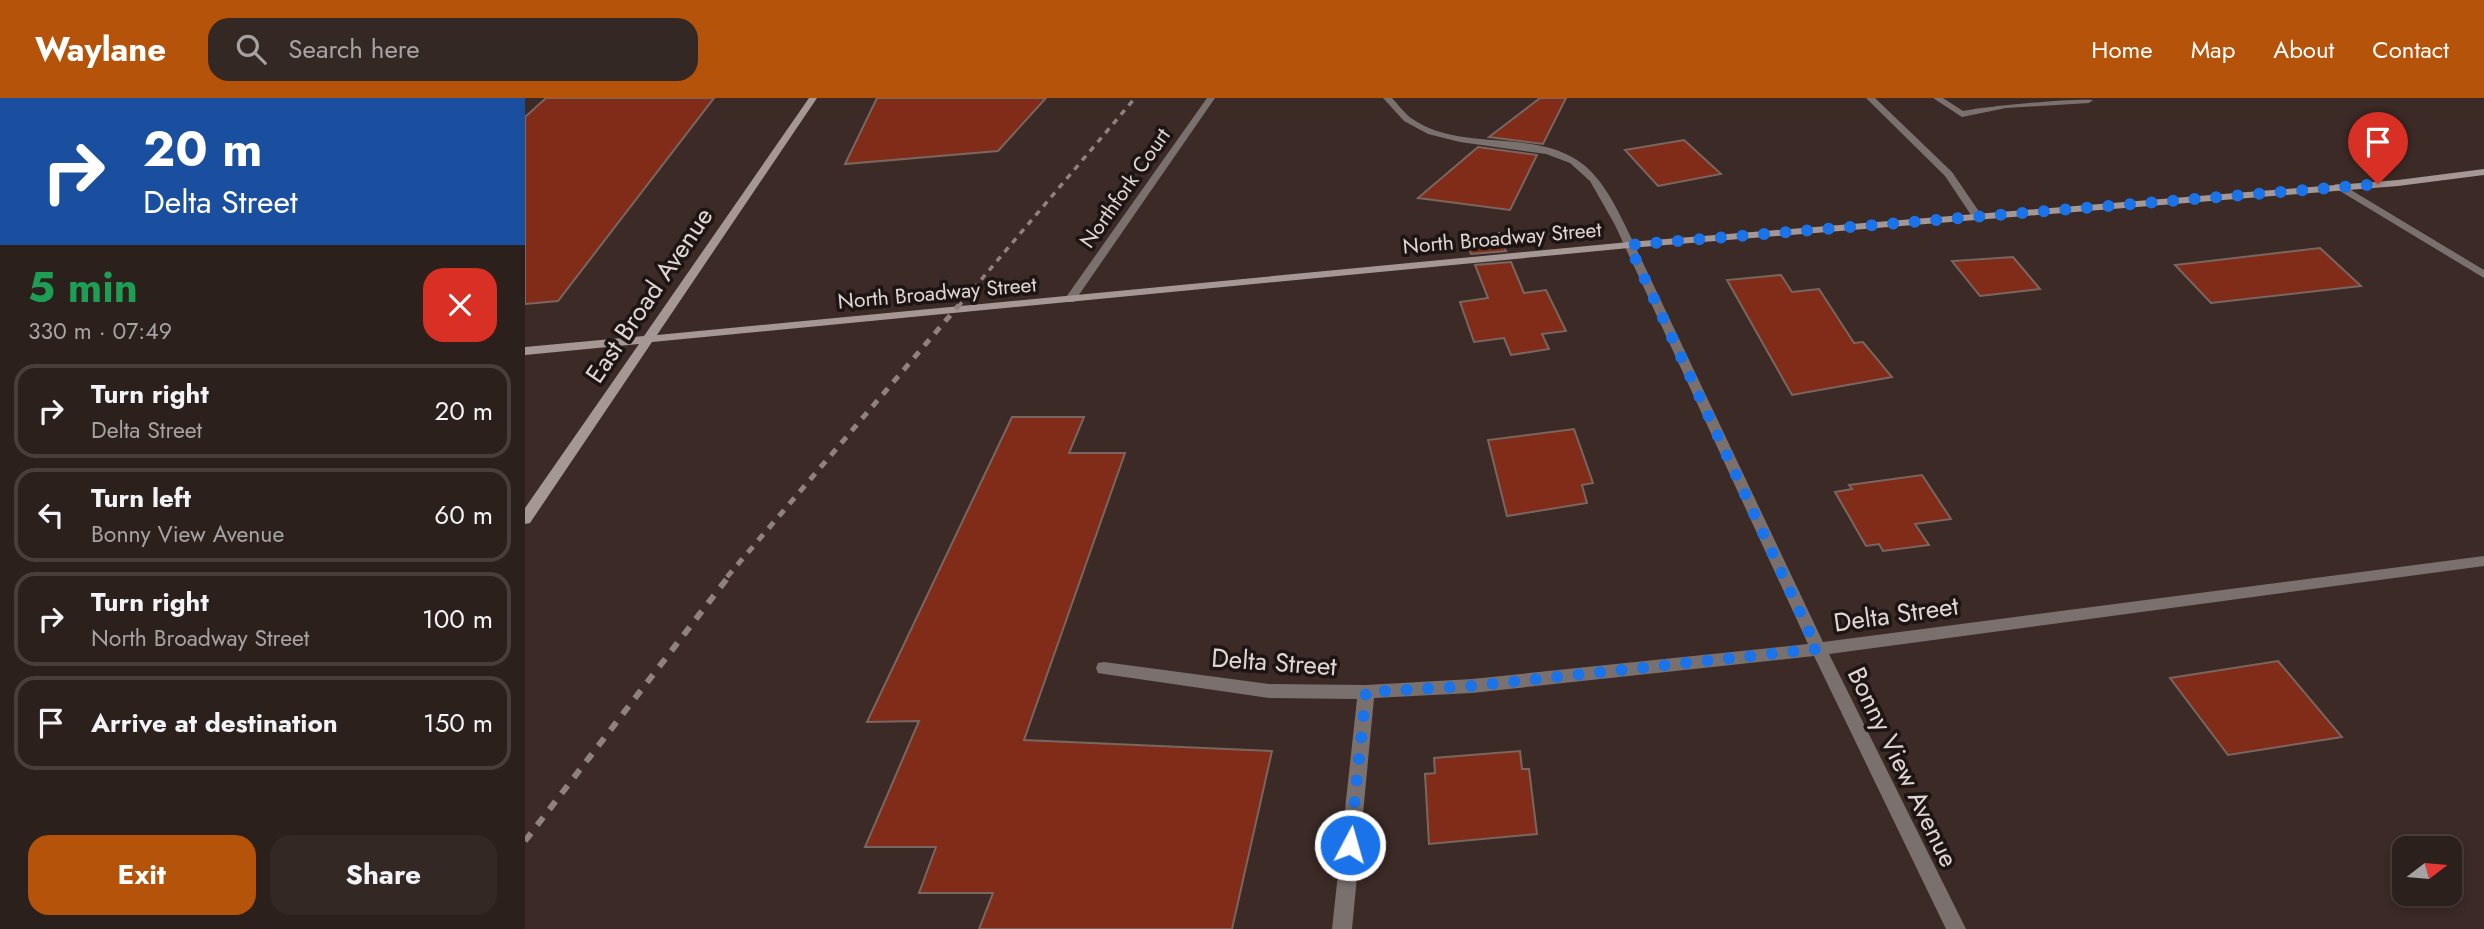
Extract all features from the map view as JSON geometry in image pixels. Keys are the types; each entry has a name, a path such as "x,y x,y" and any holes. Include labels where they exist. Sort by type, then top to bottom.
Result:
{"street":[{"name":"East Broad Avenue","path":"525,519 813,98"},
{"name":"Northfork Court","path":"1070,300 1211,98"},
{"name":"Bonny View Avenue","path":"1387,98 1400,114 1417,126 1440,135 1556,153 1576,163 1593,178 1629,245 1817,649 1956,929"},
{"path":"1870,98 1949,174 1977,216"},
{"path":"1937,98 1962,114 2006,105 2089,100"},
{"name":"North Broadway Street","path":"525,351 1629,245 2484,172"},
{"path":"2338,186 2484,275"},
{"name":"Delta Street","path":"1104,668 1269,691 1366,692 1472,686 1817,649 2484,561"},
{"path":"1342,929 1366,692"}],"building":[{"path":"546,98 714,98 558,301 525,304 525,117"},
{"path":"877,98 1046,98 998,151 845,164"},
{"path":"1540,98 1566,98 1543,144 1489,137"},
{"path":"1684,140 1721,174 1658,186 1625,150"},
{"path":"1478,147 1537,155 1510,210 1418,198"},
{"path":"1499,233 1506,251 1471,254 1468,246"},
{"path":"2320,248 2361,286 2211,303 2175,265"},
{"path":"2013,257 2040,289 1980,296 1952,261"},
{"path":"1511,262 1524,293 1546,290 1566,331 1542,334 1549,349 1511,355 1504,338 1474,342 1460,302 1488,298 1475,265"},
{"path":"1781,275 1792,292 1819,289 1854,343 1863,342 1892,377 1792,395 1727,280"},
{"path":"1012,417 1084,417 1069,453 1125,453 1024,740 1272,751 1232,929 979,929 993,893 919,893 936,847 865,847 919,721 867,722"},
{"path":"1574,429 1593,483 1582,485 1587,503 1507,516 1488,440"},
{"path":"1922,475 1951,519 1915,524 1929,545 1883,551 1879,544 1866,546 1835,492 1852,489 1849,485"},
{"path":"2278,661 2342,737 2228,755 2170,678"},
{"path":"1520,751 1522,769 1529,769 1537,834 1429,844 1425,774 1435,773 1434,758"}],"railway":[{"path":"958,307 1135,98"},
{"path":"727,577 959,305"},
{"path":"525,841 729,576"}],"route":[{"path":"1350,845 1366,692 1472,686 1817,649 1629,245 2378,184"}]}
